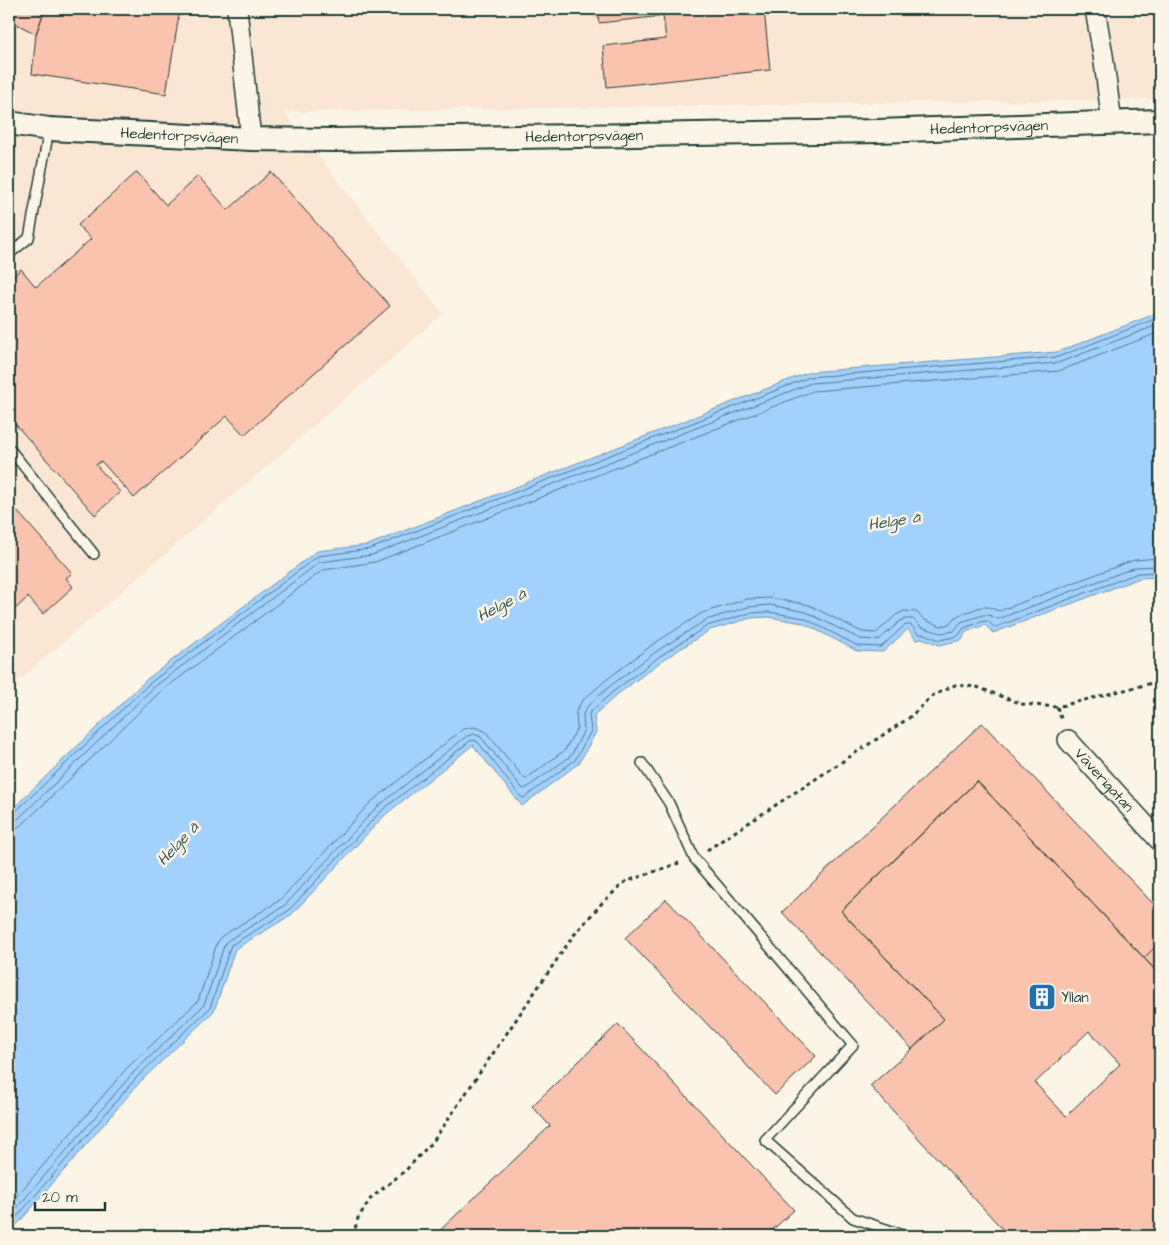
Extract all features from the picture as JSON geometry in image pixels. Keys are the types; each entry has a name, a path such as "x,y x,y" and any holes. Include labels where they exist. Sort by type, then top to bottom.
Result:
{"street":[{"path":"237,9 252,139"},
{"path":"1095,9 1112,123"},
{"name":"Hedentorpsvägen","path":"9,123 49,130 252,139 334,140 848,131 1160,122"},
{"name":"Väverigatan","path":"1068,740 1160,841"}],"lane":[{"path":"9,254 29,238 49,130"},
{"path":"9,448 94,554"},
{"path":"642,763 669,803 694,858 853,1045 765,1140 853,1218 907,1236"}],"shaded area":[{"path":"9,9 1160,9 1160,99 284,112 443,314 9,689"}],"water":[{"name":"Helge å","path":"1160,312 1160,577 1140,578 993,633 985,625 966,632 962,640 939,645 922,638 917,641 908,629 883,652 857,651 803,623 768,617 751,618 710,630 663,660 594,715 596,732 579,763 522,806 473,745 385,815 291,915 235,949 214,1011 141,1081 9,1234 9,812 147,679 317,551 368,545 809,372 1057,352"}],"building":[{"path":"9,9 45,9 36,34 9,20"},
{"path":"45,9 180,9 166,94 32,74 36,34"},
{"path":"597,9 764,9 770,70 607,87 603,46 666,39 663,16 599,23"},
{"path":"1158,55 1160,55 1160,82 1159,82"},
{"path":"137,172 166,205 198,176 228,210 271,172 390,306 244,435 227,416 134,498 101,461 96,465 120,492 95,515 9,417 9,280 21,269 36,287 91,239 78,225"},
{"path":"9,502 72,573 66,578 73,587 43,614 28,597 9,615"},
{"path":"982,723 1160,911 1160,942 1144,958 977,781 841,911 944,1019 912,1049 782,912"},
{"name":"Yllan","path":"977,781 1160,975 1160,1236 1009,1236 870,1086 944,1019 841,911","holes":["1089,1031 1120,1064 1066,1116 1035,1083"]},
{"path":"666,899 816,1056 775,1095 625,938"},
{"path":"1160,942 1160,975 1144,958"},
{"path":"618,1024 794,1210 766,1236 434,1236 550,1126 532,1106"}],"place":[{"name":"Yllan","path":"1042,997"}]}
